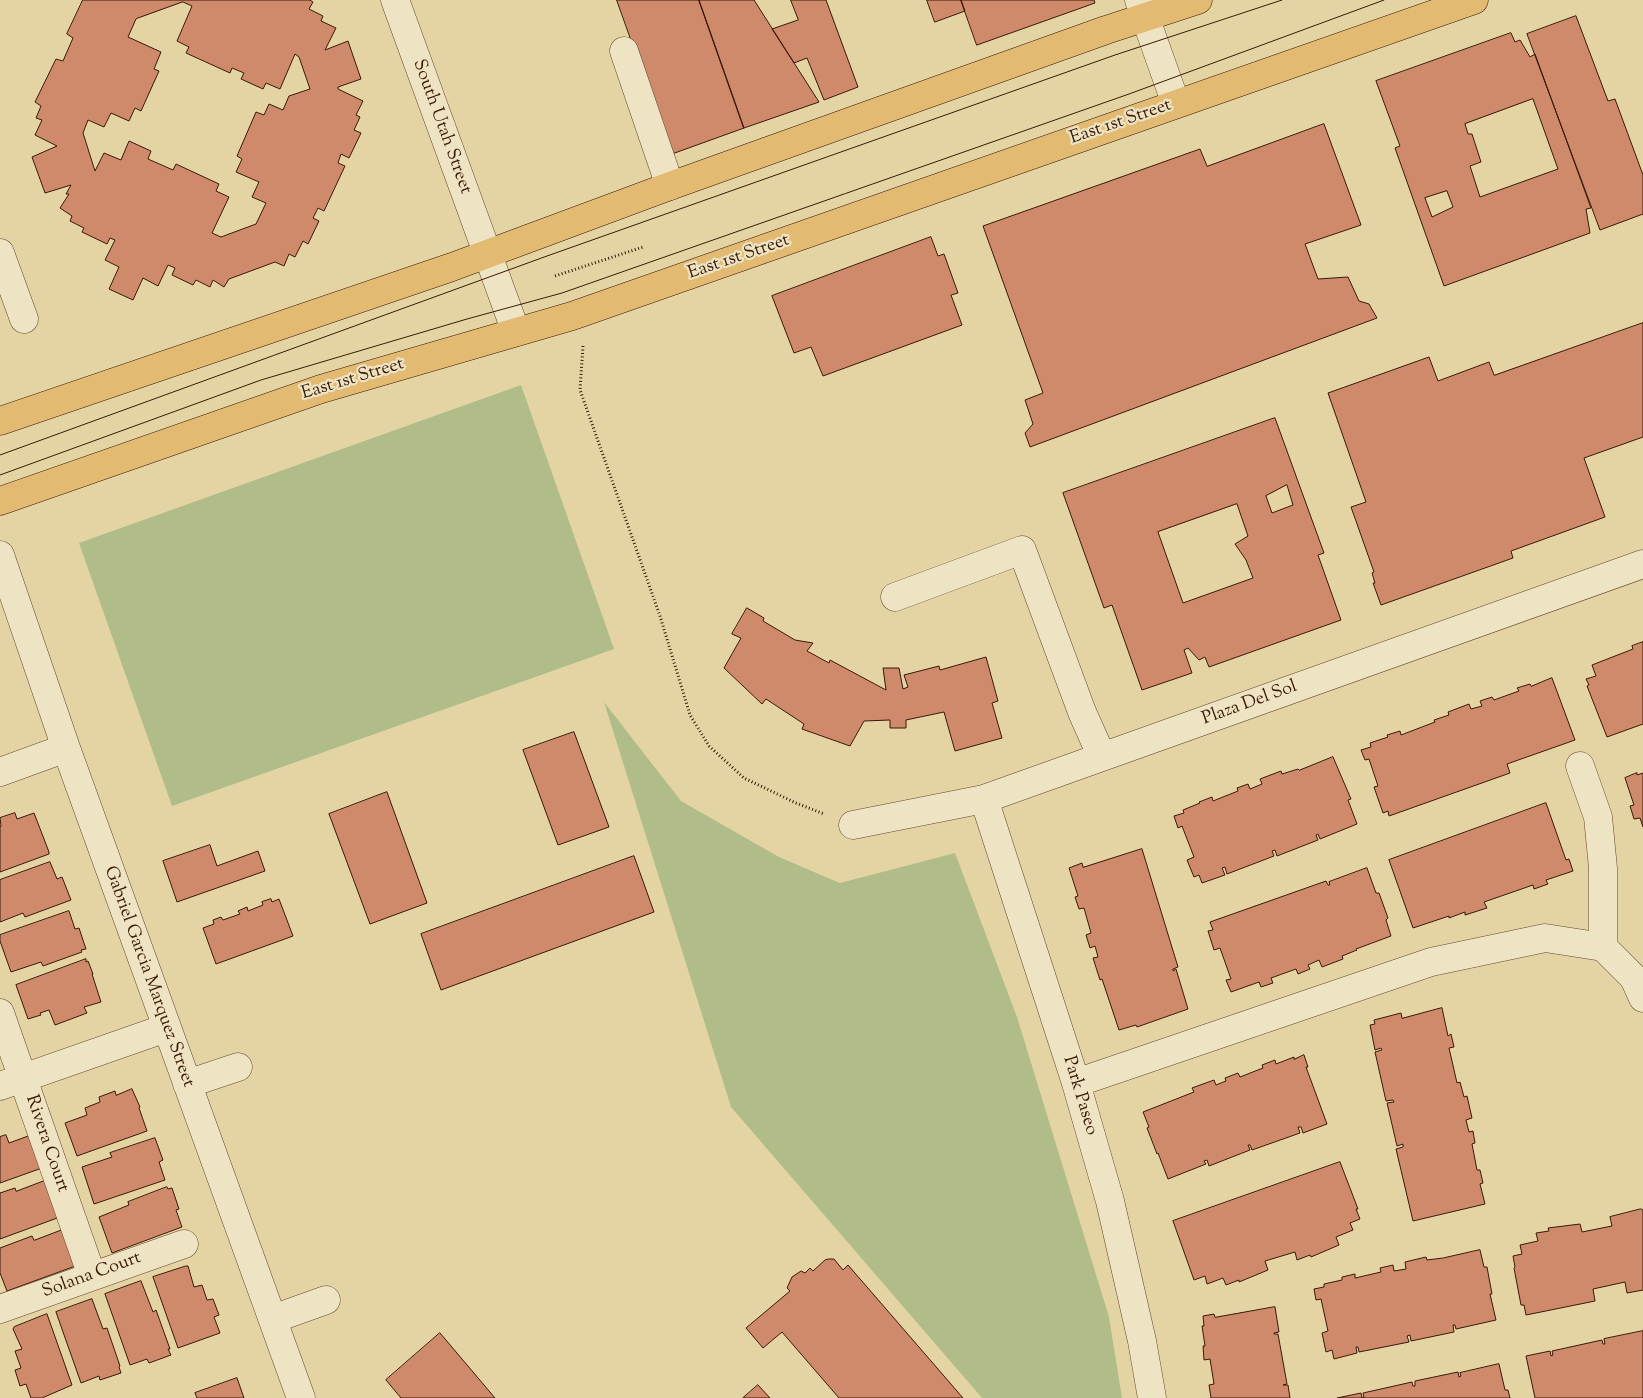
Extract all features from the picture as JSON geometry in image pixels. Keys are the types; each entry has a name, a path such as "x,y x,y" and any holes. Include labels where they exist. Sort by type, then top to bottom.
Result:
{"main road":[{"path":"0,421 443,270 1142,9 1198,0"},
{"name":"East 1st Street","path":"0,501 321,389 473,343 516,332 649,289 1474,0"}],"street":[{"name":"South Utah Street","path":"395,0 516,332"},
{"path":"1142,9 1176,104"},
{"path":"624,52 670,186"},
{"path":"0,253 24,318"},
{"path":"895,597 1022,550 1082,712 1102,757"},
{"name":"Gabriel Garcia Marquez Street","path":"0,555 66,748 301,1398"},
{"name":"Plaza Del Sol","path":"853,825 984,799 1643,564"},
{"path":"0,772 66,748"},
{"path":"1580,766 1598,817 1603,868 1603,948"},
{"name":"Park Paseo","path":"984,799 1076,1083 1112,1211 1142,1341 1152,1398"},
{"path":"1076,1083 1431,962 1545,938 1603,948 1634,978 1643,998"},
{"name":"Rivera Court","path":"0,1012 12,1082 92,1276"},
{"path":"12,1082 166,1028"},
{"path":"187,1084 238,1067"},
{"name":"Solana Court","path":"0,1310 184,1244"},
{"path":"273,1319 326,1300"}],"path":[{"path":"555,276 643,247"},
{"path":"583,342 580,390 660,616 690,715 709,746 744,778 796,803 853,825"}],"green space":[{"path":"521,385 614,649 172,806 79,543"},
{"path":"604,702 681,801 779,857 840,883 955,853 1017,1017 1109,1317 1122,1398 982,1398 731,1107"}],"building":[{"path":"83,0 310,0 313,2 309,9 323,16 321,21 336,28 325,50 348,41 361,79 338,87 338,89 363,101 356,115 360,117 354,130 361,133 349,158 341,154 338,163 345,166 324,211 318,208 313,218 319,221 308,244 303,241 295,257 289,254 284,266 275,262 229,279 224,287 213,280 210,287 196,280 193,285 172,275 175,268 168,265 158,286 143,278 133,300 109,289 119,267 105,260 115,240 110,238 107,244 82,232 84,228 70,221 72,216 60,208 69,194 66,194 71,185 45,193 32,157 57,146 35,135 42,120 36,118 41,106 35,102 56,59 63,61 73,38 67,34","holes":["183,2 192,6 177,41 189,47 186,53 230,73 232,68 244,73 241,79 263,89 266,83 280,89 295,54 299,57 310,89 289,96 283,110 269,104 264,115 256,112 237,156 242,159 236,172 259,182 252,197 266,203 256,224 221,237 212,233 229,197 216,191 219,184 176,164 173,170 148,159 151,151 129,141 121,160 104,153 95,171 83,133 88,120 104,127 111,113 129,121 135,108 141,111 159,71 154,69 161,52 128,37 136,19"]},
{"path":"617,0 699,0 744,128 672,154"},
{"path":"699,0 754,0 819,102 744,128"},
{"path":"791,0 826,0 858,87 824,100 807,58 794,63 772,29 798,20"},
{"path":"927,0 961,0 965,11 935,22"},
{"path":"961,0 1094,0 1095,3 977,45"},
{"path":"1576,16 1608,101 1615,99 1643,175 1643,214 1600,230 1527,34"},
{"path":"1511,33 1515,42 1520,40 1530,57 1535,54 1591,208 1586,209 1590,233 1444,286 1395,148 1400,146 1376,81","holes":["1533,99 1558,169 1480,197 1470,166 1481,162 1472,134 1468,134 1465,124","1447,191 1453,207 1432,217 1425,198"]},
{"path":"1324,124 1361,225 1305,244 1318,279 1348,277 1359,301 1369,304 1377,318 1030,447 1025,433 1033,424 1025,400 1043,393 983,226 1200,149 1207,166"},
{"path":"931,237 938,256 944,254 958,293 951,295 962,325 823,376 811,347 794,353 772,296"},
{"path":"1643,323 1643,437 1584,458 1605,517 1511,551 1513,558 1381,605 1373,583 1375,583 1372,573 1374,572 1351,507 1366,502 1328,393 1429,357 1438,381 1489,362 1494,375"},
{"path":"1275,418 1324,553 1318,555 1341,620 1209,667 1205,657 1199,660 1188,648 1184,650 1192,673 1142,690 1112,605 1104,608 1063,493","holes":["1287,485 1293,505 1272,513 1266,496","1237,504 1248,536 1235,544 1246,560 1253,578 1183,603 1158,532"]},
{"path":"747,608 764,618 763,621 795,640 813,643 807,651 829,663 830,660 886,690 883,668 899,668 903,689 908,687 904,675 939,666 940,670 986,657 998,701 992,703 1002,738 955,751 944,712 906,720 906,728 890,728 890,720 864,721 850,746 802,729 804,724 766,699 762,704 724,668 741,638 732,634"},
{"path":"1643,642 1643,724 1607,737 1586,679 1596,676 1592,665 1633,649 1632,646"},
{"path":"1552,678 1575,740 1507,764 1510,773 1389,816 1388,811 1383,813 1374,787 1378,786 1369,759 1365,760 1361,750 1371,747 1370,743 1388,737 1387,735 1400,731 1401,735 1435,722 1434,720 1449,715 1448,712 1469,704 1471,709 1482,706 1480,701 1492,697 1494,700 1519,691 1517,688 1530,684 1531,686"},
{"path":"574,732 609,827 558,845 523,750"},
{"path":"1333,757 1351,799 1348,800 1357,824 1320,839 1318,834 1316,835 1318,840 1277,856 1275,850 1272,851 1274,856 1227,874 1225,867 1222,868 1225,875 1202,883 1199,875 1194,877 1187,860 1194,857 1182,826 1178,828 1174,816 1184,813 1183,810 1212,797 1213,801 1238,791 1237,788 1248,784 1250,789 1262,784 1260,779 1281,771 1282,774 1299,770"},
{"path":"1637,773 1637,775 1643,773 1643,827 1640,818 1634,819 1630,806 1634,805 1625,778"},
{"path":"387,792 427,903 370,924 329,814"},
{"path":"1546,803 1566,860 1569,859 1573,871 1546,880 1548,884 1534,889 1533,885 1484,902 1487,908 1465,915 1465,912 1449,918 1449,916 1413,928 1389,860"},
{"path":"15,813 17,819 34,813 49,854 0,872 0,818"},
{"path":"210,845 217,866 258,851 265,871 177,902 163,861"},
{"path":"1142,849 1178,967 1173,969 1173,971 1176,969 1188,1009 1137,1027 1136,1025 1119,1030 1093,958 1098,957 1095,946 1090,948 1086,935 1091,933 1084,908 1079,909 1075,897 1078,896 1069,868 1082,863 1083,867"},
{"path":"634,856 654,912 441,990 421,934"},
{"path":"50,862 57,879 62,877 71,900 25,917 23,913 0,922 0,880"},
{"path":"1367,868 1388,918 1386,920 1391,936 1356,949 1342,956 1343,959 1322,967 1319,960 1308,965 1310,969 1298,974 1296,969 1271,978 1273,983 1261,987 1259,982 1231,992 1226,980 1231,979 1220,948 1214,950 1208,931 1213,930 1210,922 1326,881 1330,885 1329,882"},
{"path":"271,899 272,902 279,899 293,936 216,964 203,928 214,924 213,920 221,917 223,920 240,914 238,911 247,907 248,911 263,905 262,902"},
{"path":"69,911 75,929 79,928 86,949 43,966 41,962 11,972 0,941 0,935"},
{"path":"86,959 93,974 101,1002 84,1007 87,1013 55,1025 49,1010 28,1019 16,985"},
{"path":"1442,1008 1448,1036 1451,1034 1454,1047 1449,1048 1457,1083 1460,1082 1464,1097 1467,1096 1472,1118 1466,1120 1469,1132 1473,1131 1475,1143 1472,1144 1477,1170 1480,1170 1483,1183 1480,1184 1485,1204 1413,1221 1396,1149 1403,1147 1403,1144 1397,1146 1387,1103 1394,1102 1393,1100 1386,1101 1375,1052 1382,1050 1381,1048 1375,1050 1370,1025 1375,1024 1374,1020 1401,1013 1402,1018"},
{"path":"1304,1055 1308,1067 1306,1067 1327,1124 1303,1133 1301,1127 1298,1127 1300,1133 1252,1150 1250,1145 1248,1145 1250,1150 1209,1166 1207,1160 1204,1161 1206,1164 1168,1179 1147,1128 1149,1127 1143,1112 1194,1092 1192,1088 1214,1080 1216,1085 1226,1081 1225,1078 1238,1073 1240,1077 1263,1068 1262,1065 1275,1060 1276,1064"},
{"path":"132,1089 147,1131 77,1156 65,1123 87,1115 85,1108 100,1102 99,1097 115,1091 116,1095"},
{"path":"6,1135 9,1143 31,1135 42,1168 0,1183 0,1137"},
{"path":"155,1138 163,1160 159,1162 165,1180 94,1204 82,1167 112,1157 110,1153"},
{"path":"1340,1162 1360,1219 1350,1223 1353,1230 1336,1237 1339,1245 1311,1257 1310,1255 1297,1260 1295,1252 1265,1261 1268,1270 1239,1282 1239,1280 1226,1285 1223,1278 1207,1284 1205,1276 1194,1280 1173,1221"},
{"path":"47,1180 60,1217 0,1239 0,1193 15,1188 16,1191"},
{"path":"167,1187 168,1189 172,1188 179,1209 176,1210 182,1227 112,1253 99,1217 129,1205 128,1202"},
{"path":"1643,1210 1643,1290 1627,1293 1625,1282 1593,1289 1595,1301 1526,1315 1524,1305 1521,1305 1514,1268 1513,1256 1522,1254 1520,1245 1538,1241 1536,1233 1549,1231 1548,1228 1580,1224 1582,1232 1612,1226 1610,1217"},
{"path":"65,1229 78,1265 7,1291 0,1273 0,1248 32,1236 34,1240"},
{"path":"1480,1250 1484,1267 1487,1267 1492,1294 1490,1294 1496,1320 1456,1329 1455,1325 1453,1325 1454,1332 1411,1341 1410,1335 1407,1336 1409,1342 1359,1352 1358,1347 1356,1347 1357,1353 1334,1359 1332,1350 1326,1352 1322,1333 1328,1331 1321,1299 1316,1300 1314,1289 1324,1287 1324,1284 1342,1280 1342,1277 1355,1274 1355,1278 1381,1272 1380,1268 1393,1265 1394,1271 1406,1269 1405,1262 1426,1257 1427,1260 1443,1258"},
{"path":"834,1259 843,1270 848,1265 963,1398 839,1398 782,1332 763,1348 746,1328 790,1291 787,1288 792,1277 801,1271 805,1273 810,1268 813,1271 825,1260"},
{"path":"188,1266 194,1287 202,1285 207,1300 213,1299 219,1315 214,1317 220,1333 178,1348 153,1277"},
{"path":"141,1281 153,1312 156,1310 171,1355 149,1363 147,1359 130,1365 105,1294"},
{"path":"92,1299 103,1329 107,1328 121,1373 100,1380 99,1376 81,1383 56,1312"},
{"path":"1275,1307 1279,1332 1274,1334 1278,1334 1287,1384 1283,1385 1288,1385 1290,1398 1211,1398 1209,1385 1214,1384 1210,1359 1204,1360 1203,1316 1214,1314 1215,1317"},
{"path":"47,1314 72,1385 42,1398 31,1398 26,1384 20,1386 15,1370 21,1368 15,1351 22,1349 13,1329"},
{"path":"1643,1331 1643,1398 1535,1398 1526,1356 1550,1351 1551,1356 1553,1355 1552,1351 1602,1340 1603,1344 1605,1344 1604,1339"},
{"path":"440,1333 495,1398 401,1398 386,1380"},
{"path":"1499,1364 1505,1390 1508,1390 1510,1398 1364,1398 1363,1393 1412,1382 1413,1386 1415,1386 1415,1381 1458,1372 1459,1377 1461,1376 1460,1373"},
{"path":"237,1378 244,1398 197,1398 195,1393"},
{"path":"758,1385 770,1398 743,1398"},
{"path":"1361,1393 1362,1398 1337,1398"}],"tram line":[{"path":"0,455 547,256 1115,55 1282,0"},
{"path":"0,475 261,380 562,293 1129,94 1384,0"}]}
